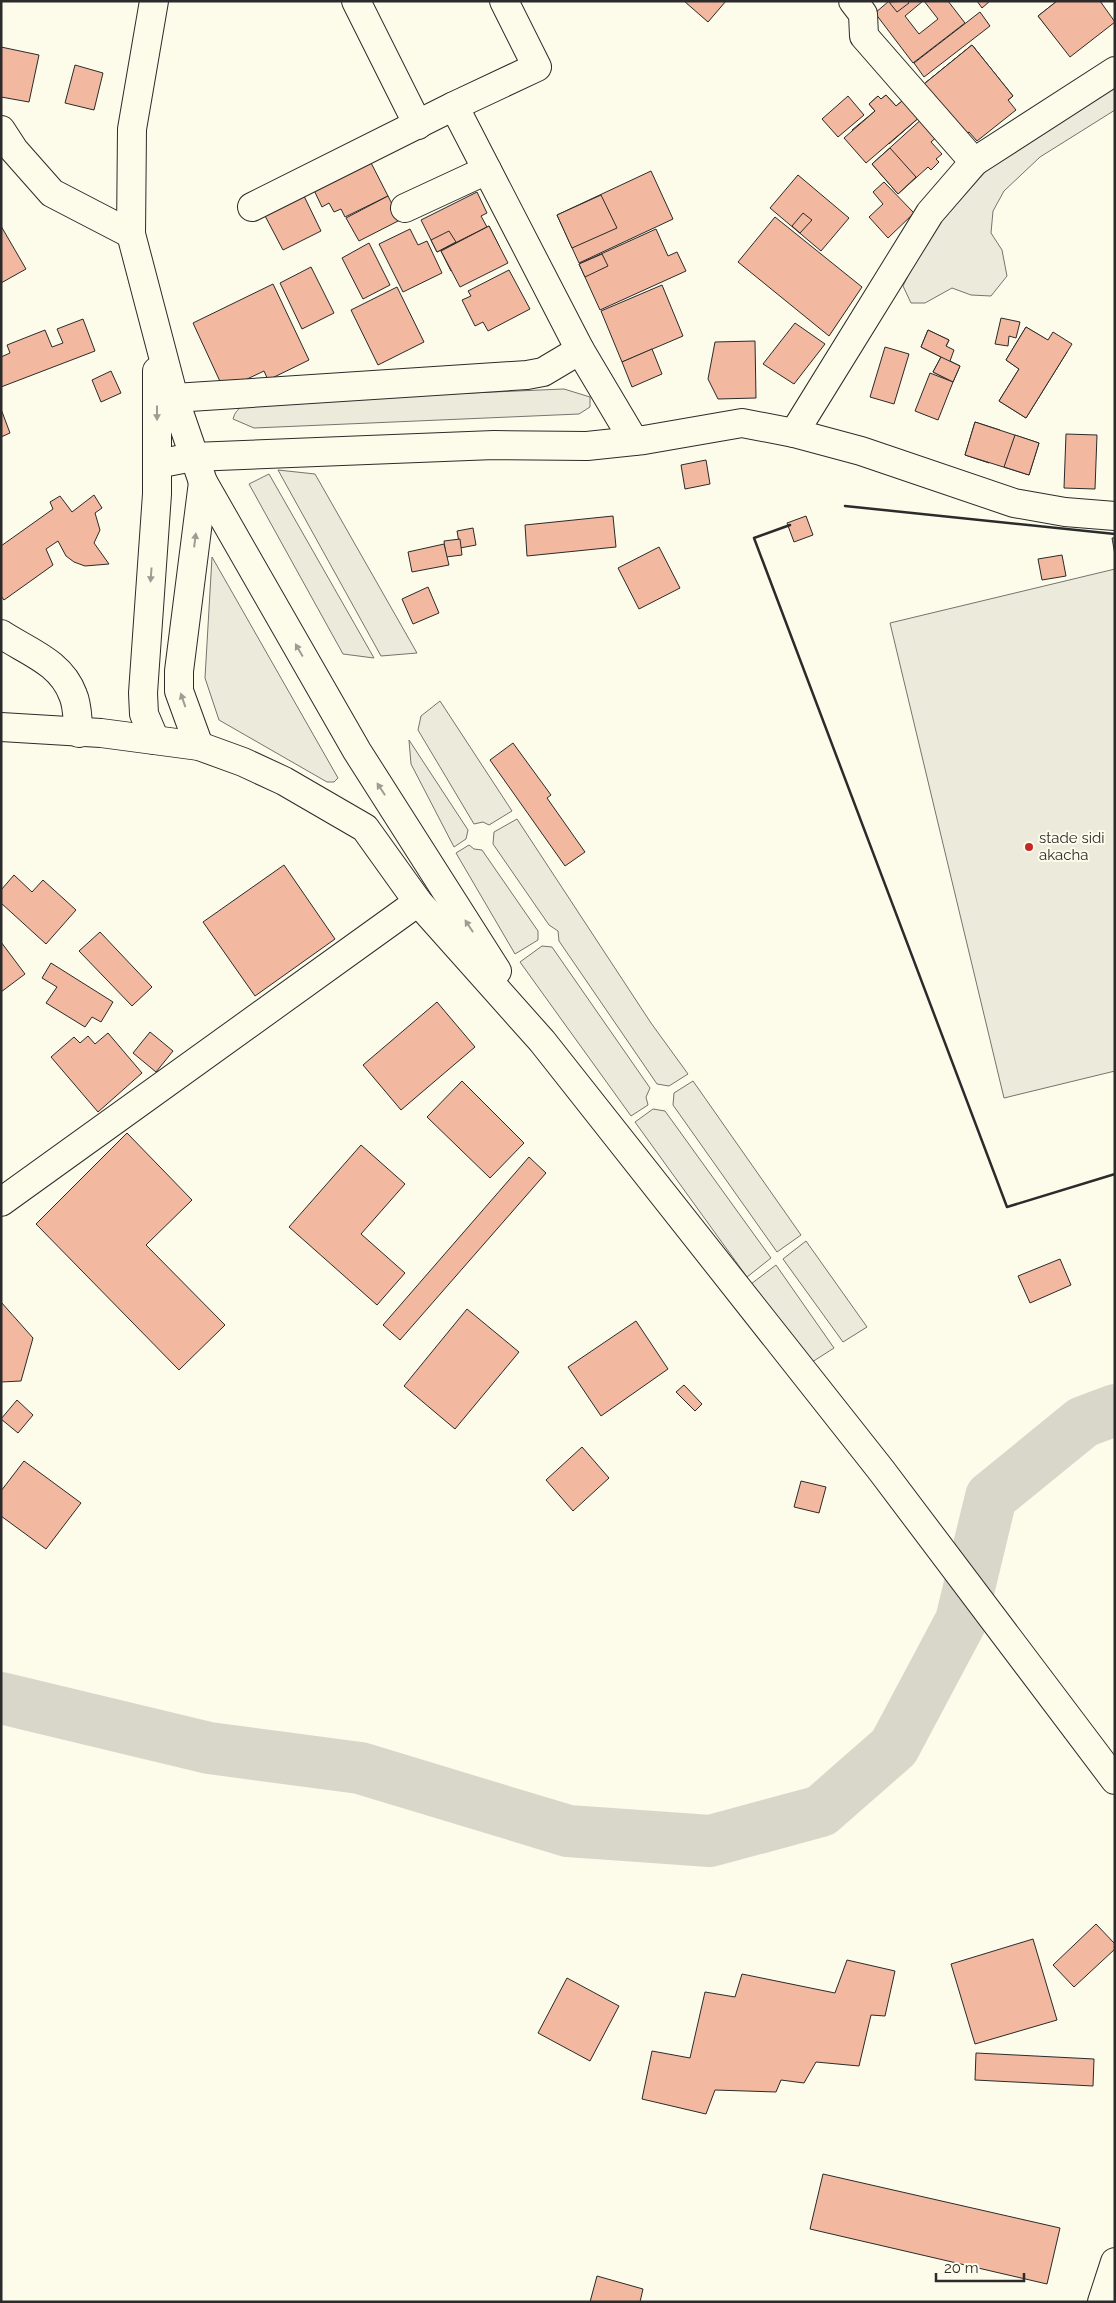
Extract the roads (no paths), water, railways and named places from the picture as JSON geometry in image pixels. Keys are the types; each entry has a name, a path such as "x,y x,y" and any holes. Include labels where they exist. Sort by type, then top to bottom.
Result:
{"street":[{"path":"154,1 132,129 131,234 174,398 198,469 357,751 542,1041"},
{"path":"356,1 418,125"},
{"path":"252,207 454,106 537,67 504,1"},
{"path":"853,1 863,14 864,36 974,162"},
{"path":"794,433 930,213 974,162 1115,71"},
{"path":"454,106 580,350 634,441"},
{"path":"1,130 14,150 52,193 131,234"},
{"path":"405,208 487,170"},
{"path":"155,740 144,714 143,693 157,464 157,329"},
{"path":"174,398 526,375 543,372 580,350"},
{"path":"157,464 198,469 494,445 587,446 634,441 742,423 794,433 862,451 1014,503 1065,512 1115,516"},
{"path":"198,469 179,671 179,691 199,746"},
{"path":"1,634 41,656 65,677 74,696 79,733"},
{"path":"1,727 101,733 199,746 243,762 284,781 366,828 418,902 542,1041 904,1501 1115,1780"},
{"path":"1,1202 418,902"},
{"path":"1102,2302 1115,2262"}],"waterway":[{"path":"1,1698 209,1748 360,1768 568,1831 710,1841 821,1811 894,1747 961,1621 991,1497 1083,1422 1115,1410"}],"place":[{"name":"stade sidi akacha","path":"1029,847"}]}
